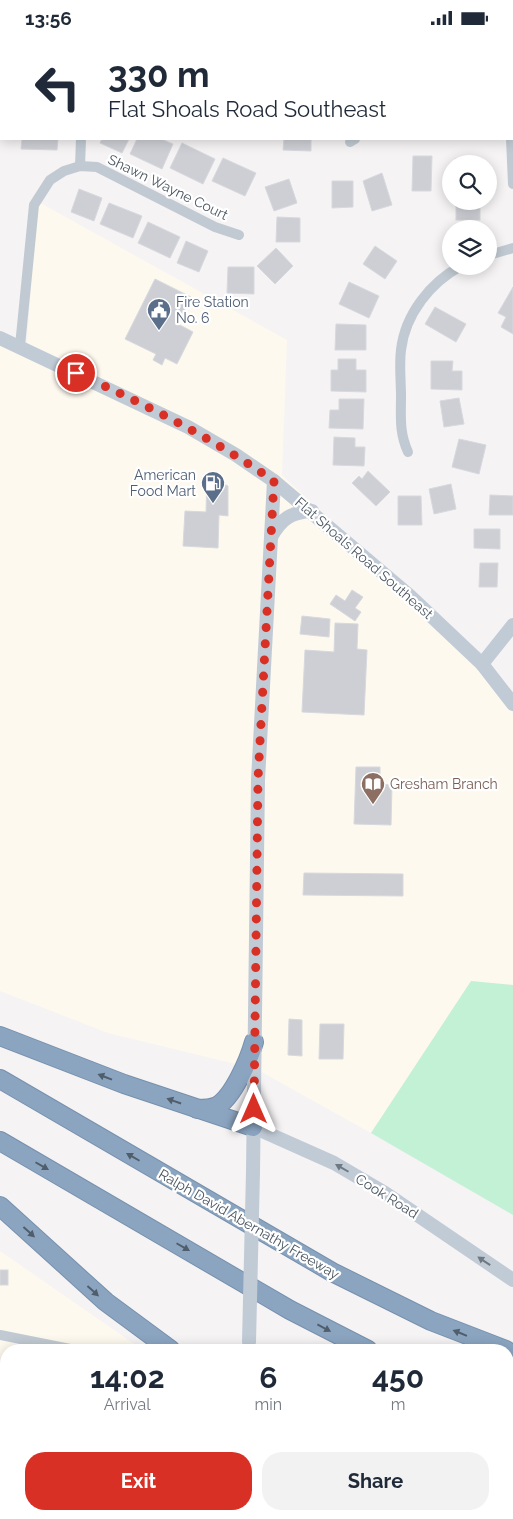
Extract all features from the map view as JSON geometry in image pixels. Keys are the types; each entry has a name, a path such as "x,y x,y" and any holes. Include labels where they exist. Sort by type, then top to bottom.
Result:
{"highway":[{"path":"0,1036 196,1109 254,1127"},
{"path":"196,1109 213,1107 226,1099 247,1062 254,1042"},
{"name":"Ralph David Abernathy Freeway","path":"0,1079 332,1272 431,1321 491,1344"},
{"path":"0,1141 290,1310 356,1344"},
{"path":"0,1207 106,1303 163,1344"}],"street":[{"path":"20,346 34,205 50,180 64,171 80,166 81,140"},
{"path":"511,140 513,184"},
{"name":"Shawn Wayne Court","path":"80,166 97,167 215,227 239,235"},
{"path":"497,253 513,248"},
{"path":"408,452 401,437 401,349 408,327 426,293 447,275"},
{"name":"Flat Shoals Road Southeast","path":"0,338 188,427 236,455 274,481 312,511 410,596 482,664 513,704"},
{"path":"249,1344 254,1127 258,779 274,481"},
{"path":"271,538 279,523 288,516 297,512 312,511"},
{"path":"482,664 513,625"},
{"name":"Cook Road","path":"254,1127 334,1163 385,1193 513,1280"},
{"path":"0,1335 45,1344"}],"shaded area":[{"path":"37,201 287,340 282,475 482,664 513,713 513,985 471,981 371,1133 256,1069 108,1033 0,991 0,344 26,355"},
{"path":"0,1251 134,1344 0,1344"}],"green space":[{"path":"471,981 513,985 513,1215 371,1133"}],"building":[{"path":"22,140 58,140 57,150 21,149"},
{"path":"102,140 128,140 122,153 100,143"},
{"path":"137,140 163,140 173,144 162,169 130,154"},
{"path":"284,140 311,140 311,151 283,150"},
{"path":"182,143 215,159 203,184 170,168"},
{"path":"413,156 432,156 431,191 412,191"},
{"path":"223,158 256,173 245,196 212,181"},
{"path":"382,173 392,205 372,211 363,181"},
{"path":"289,179 297,203 274,211 265,187"},
{"path":"332,181 353,181 353,207 332,208"},
{"path":"79,189 102,198 94,221 71,212"},
{"path":"109,203 142,216 133,238 100,224"},
{"path":"456,210 480,210 480,220 456,220"},
{"path":"277,217 300,218 300,242 276,242"},
{"path":"148,222 180,237 170,258 138,243"},
{"path":"186,241 208,251 199,272 177,263"},
{"path":"375,246 397,261 385,279 363,264"},
{"path":"276,248 293,266 275,284 257,266"},
{"path":"228,267 254,267 254,294 227,293"},
{"path":"155,279 191,297 178,324 193,332 177,364 165,358 162,365 153,360 156,354 125,339"},
{"path":"349,282 379,296 369,318 339,304"},
{"path":"513,287 513,334 501,327 506,317 498,313"},
{"path":"435,307 466,324 456,342 425,324"},
{"path":"336,324 366,325 366,350 335,350"},
{"path":"338,359 356,359 356,370 366,370 366,392 331,391 331,370 338,370"},
{"path":"431,361 453,361 452,371 462,371 462,390 431,389"},
{"path":"459,398 464,424 444,427 440,401"},
{"path":"339,399 364,399 363,429 329,428 330,410 339,410"},
{"path":"334,437 355,438 355,447 365,447 364,466 333,465"},
{"path":"459,439 486,445 479,474 452,467"},
{"path":"368,471 390,492 376,506 352,483 359,476 362,479"},
{"path":"207,475 228,486 228,516 219,515 218,548 183,546 185,511 206,512"},
{"path":"451,484 456,509 434,514 429,489"},
{"path":"490,495 513,496 513,515 489,515"},
{"path":"398,496 421,496 422,525 398,525"},
{"path":"474,529 500,529 500,549 474,548"},
{"path":"480,563 498,563 497,587 479,587"},
{"path":"352,590 363,597 355,608 361,612 355,621 330,604 336,595 345,601"},
{"path":"302,616 330,619 329,637 300,634"},
{"path":"335,623 358,624 357,649 367,650 364,715 302,712 305,650 334,652"},
{"name":"Gresham Branch","path":"356,767 380,767 380,784 392,785 391,825 354,824"},
{"path":"304,873 403,874 403,896 303,895"},
{"path":"289,1019 302,1020 302,1056 288,1055"},
{"path":"320,1024 344,1024 343,1059 319,1059"},
{"path":"0,1270 8,1270 8,1285 0,1285"}],"place":[{"name":"Fire Station No. 6","path":"159,331"},
{"name":"American Food Mart","path":"213,504"},
{"name":"Gresham Branch","path":"373,805"}],"route":[{"path":"76,373 188,427 236,455 274,481 264,639 258,779 254,1109"}]}
